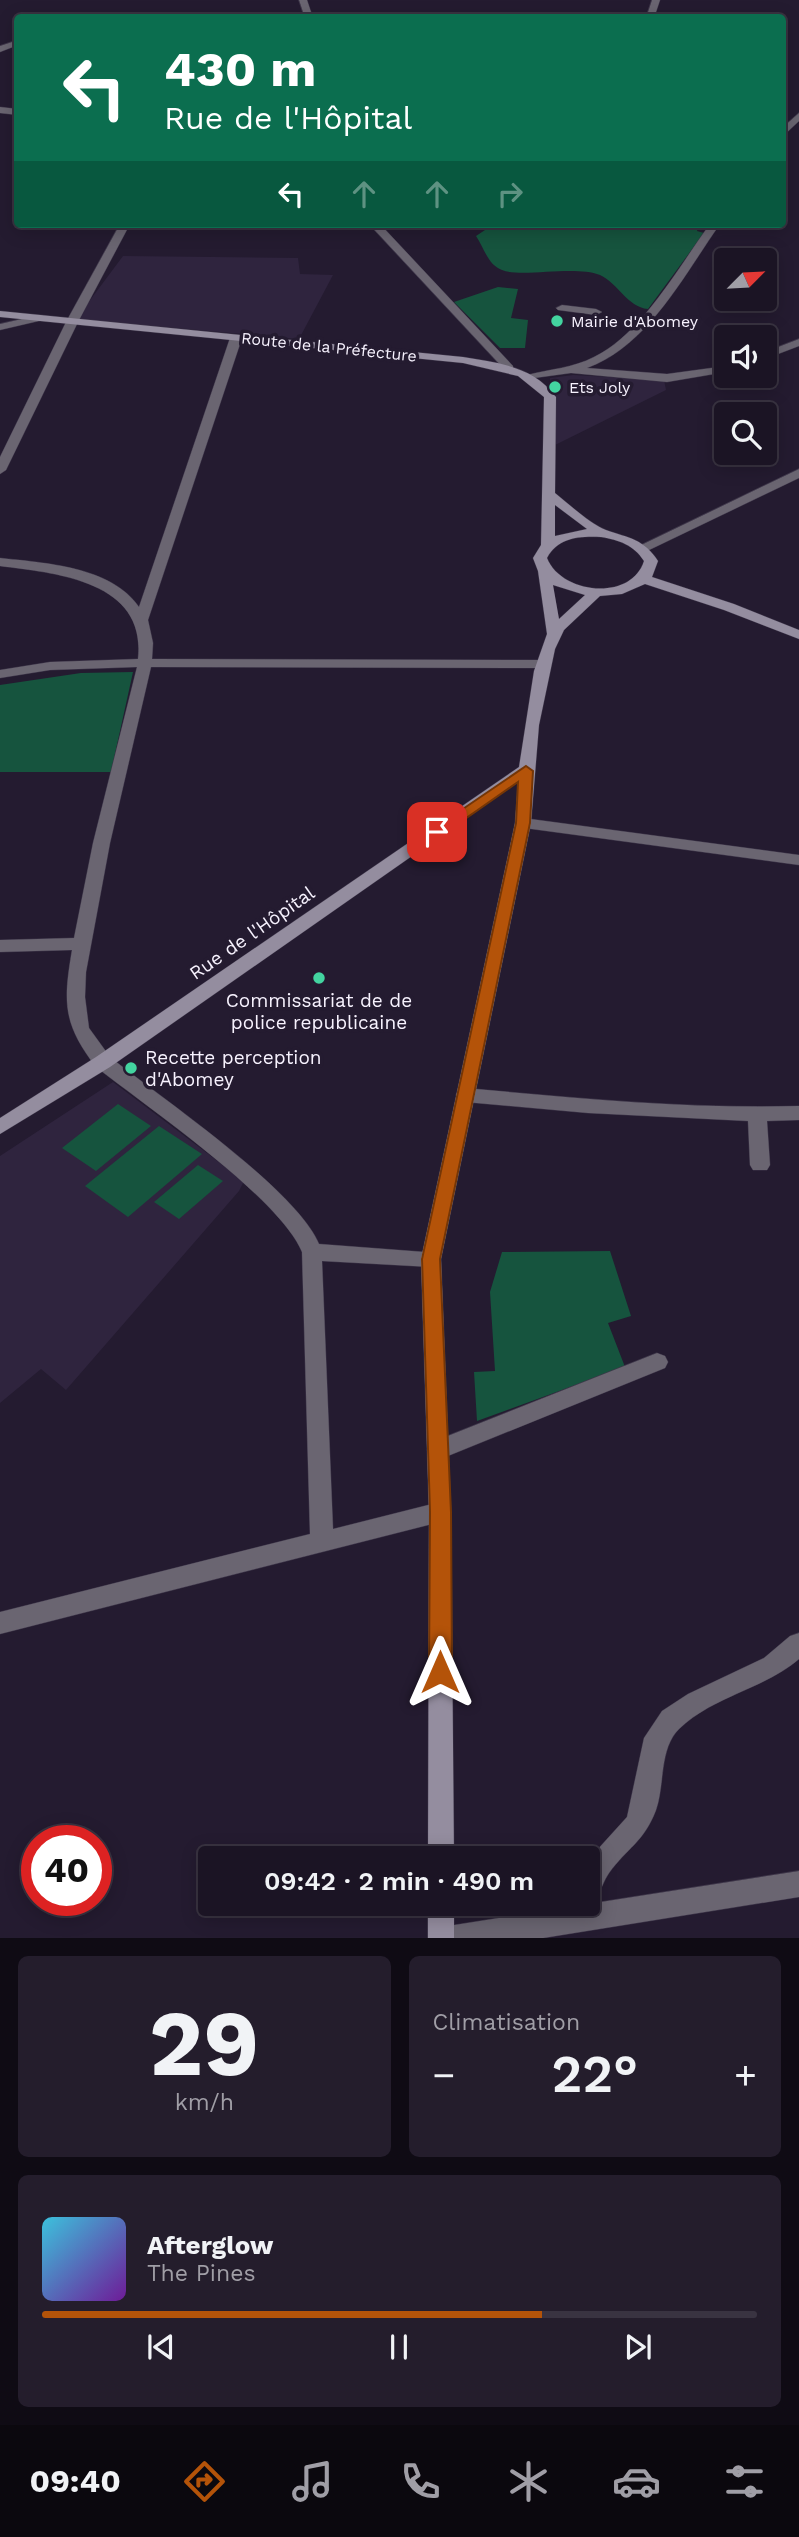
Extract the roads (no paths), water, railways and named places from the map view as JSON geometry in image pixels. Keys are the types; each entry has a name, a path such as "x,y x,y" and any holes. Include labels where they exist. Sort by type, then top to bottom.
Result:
{"street":[{"path":"786,130 799,116"},
{"path":"0,470 72,322 123,228"},
{"path":"378,228 509,368"},
{"path":"531,377 591,364 626,342 712,228"},
{"path":"579,310 587,298"},
{"path":"562,308 596,313"},
{"name":"Route de la Préfecture","path":"0,314 463,360 509,368 531,377"},
{"path":"0,327 39,318"},
{"path":"141,620 236,338"},
{"path":"777,351 799,342"},
{"path":"568,371 667,378 714,371"},
{"path":"531,377 550,397 548,545 540,558 554,634"},
{"path":"642,548 799,472"},
{"path":"549,495 601,533"},
{"path":"544,572 571,588 596,592 624,589 644,579 649,573 651,561 642,548 624,538 601,533 566,536 548,545"},
{"path":"0,562 97,580 126,601 141,620 146,640 143,662 81,944 78,1023 84,1038 103,1062 255,1182 305,1235 312,1252 322,1541"},
{"path":"644,579 729,607 799,635"},
{"path":"441,1846 440,1512 431,1259 523,823 526,771 544,664 554,634 596,592"},
{"path":"0,674 50,666 143,662 544,664"},
{"name":"Rue de l'Hôpital","path":"0,1127 103,1062 526,771"},
{"path":"523,823 799,860"},
{"path":"0,946 81,944"},
{"path":"465,1095 588,1106 757,1114 799,1113"},
{"path":"757,1114 760,1165"},
{"path":"312,1252 431,1259"},
{"path":"438,1450 657,1362"},
{"path":"0,1623 440,1512"},
{"path":"600,1864 636,1826 645,1807 656,1738 671,1720 697,1702 773,1666 799,1644"},
{"path":"600,1908 799,1884"},
{"path":"441,1916 441,1938"},
{"path":"448,1938 552,1916"}],"place":[{"name":"Mairie d'Abomey","path":"557,321"},
{"name":"Ets Joly","path":"555,387"},
{"name":"Commissariat de de police republicaine","path":"319,978"},
{"name":"Recette perception d'Abomey","path":"131,1068"}]}
